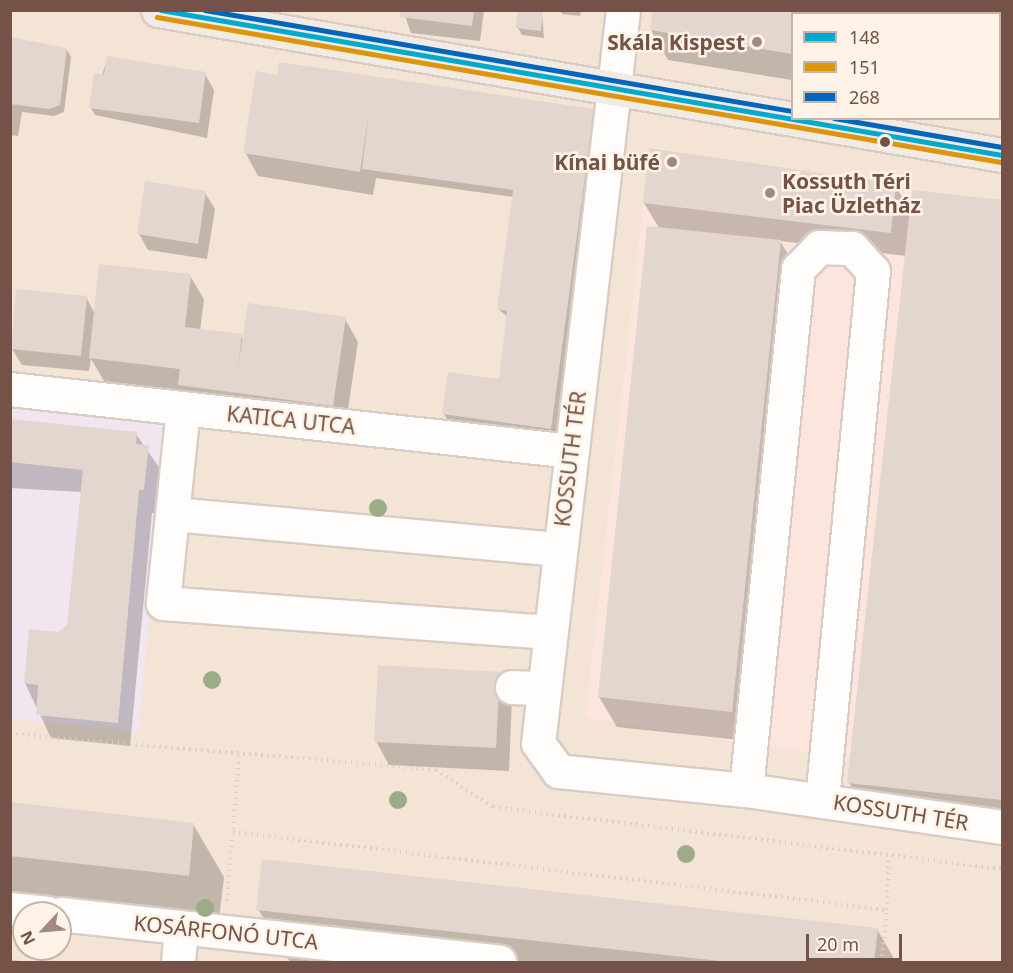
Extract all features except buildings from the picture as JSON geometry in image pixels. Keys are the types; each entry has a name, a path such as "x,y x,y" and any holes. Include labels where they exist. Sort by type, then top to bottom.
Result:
{"main road":[{"path":"158,10 228,17 791,119"},
{"path":"799,120 1002,155"}],"street":[{"name":"KOSSUTH TÉR","path":"623,10 549,632 538,743 558,771 746,790 1002,827"},
{"path":"746,790 798,268 819,248 852,248 873,271 822,800"},
{"name":"KATICA UTCA","path":"10,389 572,451"},
{"path":"183,408 163,603 549,632"},
{"path":"173,514 559,549"},
{"path":"512,687 544,688"},
{"name":"KOSÁRFONÓ UTCA","path":"72,915 499,963"},
{"path":"178,963 181,927"}],"path":[{"path":"10,734 239,756 436,770 493,807 1002,870"},
{"path":"225,932 239,756"},
{"path":"233,832 887,910"},
{"path":"882,963 889,856"}],"shaded area":[{"path":"11,11 1002,11 1002,962 11,962"},
{"path":"649,153 1002,204 1002,783 585,718"},
{"path":"10,408 167,423 139,731 11,719"}],"transit line":[{"name":"148","path":"161,10 791,119"},
{"name":"268","path":"205,10 791,111"},
{"name":"151","path":"157,17 1001,162"},
{"name":"148","path":"799,120 1002,155"},
{"name":"268","path":"846,120 1002,147"}],"place":[{"name":"Skála Kispest","path":"757,42"},
{"name":"Kínai büfé","path":"672,162"},
{"name":"Kossuth Téri Piac Üzletház","path":"770,193"}]}
